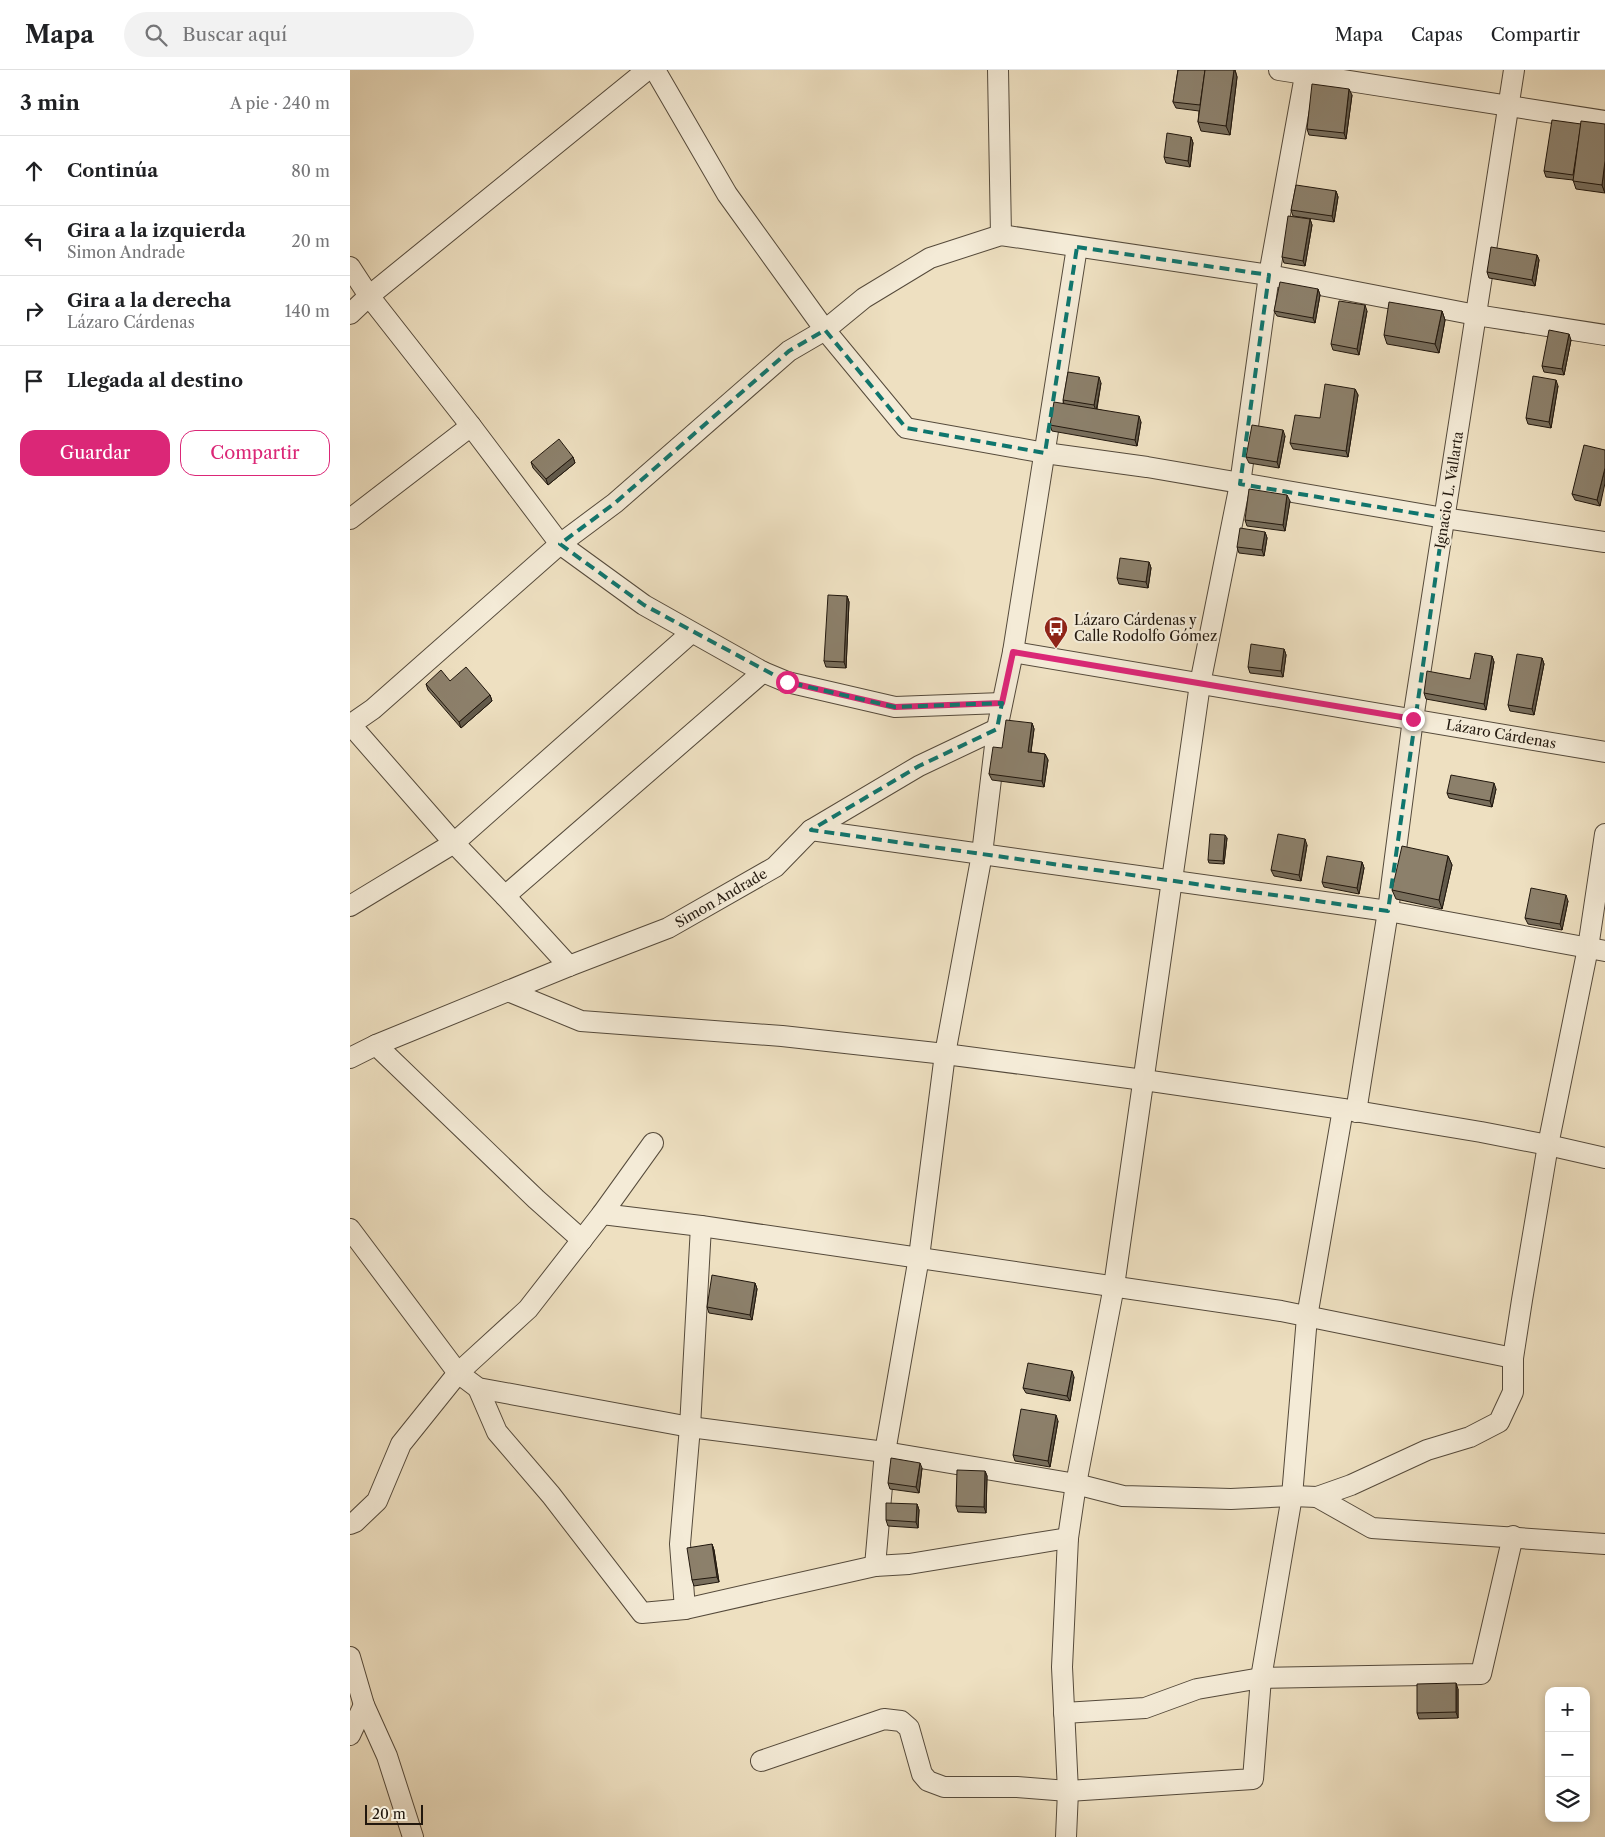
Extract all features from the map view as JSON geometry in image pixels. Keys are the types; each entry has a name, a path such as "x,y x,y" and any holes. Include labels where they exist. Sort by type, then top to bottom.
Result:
{"street":[{"path":"350,314 369,296 648,70"},
{"path":"655,70 727,194 826,330 906,428 1044,453 1147,467 1444,518 1605,542"},
{"path":"998,70 1002,235"},
{"path":"1280,70 1305,72 1605,121"},
{"name":"Ignacio L. Vallarta","path":"1068,1791 1253,1779 1261,1678 1292,1496 1307,1317 1388,910 1413,719 1514,70"},
{"path":"1066,1837 1068,1791 1062,1667 1068,1538 1076,1484 1114,1286 1200,684 1240,484 1269,275 1305,72"},
{"path":"569,966 454,843 350,725 373,709 560,544 614,503 789,351 826,330 864,298 930,258 1002,235 1269,275 1476,315 1605,335"},
{"path":"876,1566 885,1452 919,1257 945,1054 982,854 997,729 1013,652 1077,247"},
{"path":"350,267 369,296 560,544 644,605 763,672 787,682 895,707 1002,703"},
{"path":"350,519 471,426"},
{"path":"350,906 454,843 691,632"},
{"name":"Lázaro Cárdenas","path":"1013,652 1605,752"},
{"path":"505,896 763,672"},
{"name":"Simon Andrade","path":"350,1058 376,1045 569,966 668,928 775,867 811,830 919,766 997,729"},
{"path":"811,830 1388,910 1597,950"},
{"path":"350,1229 458,1373 478,1388 690,1427 885,1452 1076,1484 1123,1496 1231,1499 1292,1496 1317,1497 1351,1485 1427,1450 1470,1437 1499,1422 1512,1392 1513,1358 1548,1145 1597,950 1605,834"},
{"path":"508,991 581,1021 782,1036 945,1054 1144,1080 1349,1111 1548,1145 1605,1158"},
{"path":"376,1045 536,1199 582,1240"},
{"path":"350,1524 355,1522 377,1501 401,1444 458,1373 528,1309 602,1214 653,1143"},
{"path":"602,1214 919,1257 1281,1311 1513,1358"},
{"path":"685,1609 680,1544 690,1427 701,1226"},
{"path":"478,1388 497,1432 551,1495 642,1612 685,1609 876,1566 909,1564 1068,1538"},
{"path":"1317,1497 1372,1528 1513,1536 1605,1544"},
{"path":"1064,1713 1145,1708 1197,1689 1261,1678 1482,1674 1513,1536"},
{"path":"350,1657 359,1702 387,1756 413,1837"},
{"path":"350,1735 359,1702"},
{"path":"761,1760 884,1719 900,1721 909,1728 922,1774 928,1781 936,1785 944,1787 1016,1787 1068,1791"}],"highlighted area":[{"path":"1077,247 1269,275 1240,484 1444,518 1388,911 811,830 919,766 997,729 1002,703 895,707 787,682 644,605 560,544 615,503 789,351 825,330 906,428 1045,453"}],"building":[{"path":"1178,70 1205,70 1200,105 1173,102"},
{"path":"1205,70 1234,70 1226,126 1198,122"},
{"path":"1312,84 1349,89 1344,133 1307,129"},
{"path":"1552,120 1581,124 1573,175 1544,171"},
{"path":"1581,121 1605,124 1605,161 1602,185 1573,181"},
{"path":"1167,133 1191,137 1188,161 1164,157"},
{"path":"1296,185 1336,191 1332,216 1291,210"},
{"path":"1288,216 1310,219 1303,261 1282,257"},
{"path":"1491,247 1537,255 1532,280 1487,272"},
{"path":"1280,282 1318,289 1313,318 1274,311"},
{"path":"1339,301 1365,305 1357,349 1331,344"},
{"path":"1389,302 1442,311 1435,344 1384,335"},
{"path":"1549,330 1569,334 1562,369 1542,366"},
{"path":"1068,372 1099,377 1094,405 1063,400"},
{"path":"1533,376 1556,380 1549,422 1526,418"},
{"path":"1325,384 1355,389 1346,451 1290,443 1295,415 1320,418"},
{"path":"1054,402 1139,416 1135,440 1050,425"},
{"path":"1252,425 1283,430 1277,462 1246,457"},
{"path":"559,439 573,457 546,479 531,462"},
{"path":"1584,445 1605,450 1605,468 1597,500 1572,494"},
{"path":"1249,489 1287,495 1283,525 1245,520"},
{"path":"1240,528 1265,532 1262,550 1237,547"},
{"path":"1120,558 1149,562 1146,582 1117,578"},
{"path":"828,595 847,596 844,662 824,661"},
{"path":"1251,644 1284,649 1281,671 1248,667"},
{"path":"1475,653 1492,656 1484,704 1424,693 1427,671 1470,679"},
{"path":"1517,654 1542,658 1532,709 1508,705"},
{"path":"466,667 490,695 459,722 426,684 441,670 450,681"},
{"path":"1006,720 1032,723 1028,752 1045,754 1042,781 989,774 993,747 1002,748"},
{"path":"1451,775 1494,783 1490,801 1447,793"},
{"path":"1210,834 1225,835 1223,861 1208,860"},
{"path":"1278,834 1305,839 1299,875 1271,870"},
{"path":"1402,846 1448,856 1439,900 1392,890"},
{"path":"1327,856 1362,862 1357,888 1322,882"},
{"path":"1531,888 1566,895 1560,924 1525,918"},
{"path":"712,1275 755,1283 750,1315 707,1307"},
{"path":"1028,1363 1072,1371 1067,1396 1023,1388"},
{"path":"1021,1409 1056,1415 1048,1461 1013,1455"},
{"path":"891,1458 920,1463 916,1487 888,1483"},
{"path":"957,1470 985,1471 984,1507 956,1506"},
{"path":"886,1503 917,1504 916,1522 886,1520"},
{"path":"712,1544 717,1577 692,1580 687,1548"},
{"path":"1456,1683 1456,1712 1417,1713 1417,1684"}],"place":[{"name":"Lázaro Cárdenas y Calle Rodolfo Gómez","path":"1056,649"}],"route":[{"path":"787,682 895,707 1002,703 1013,652 1413,719"}]}
